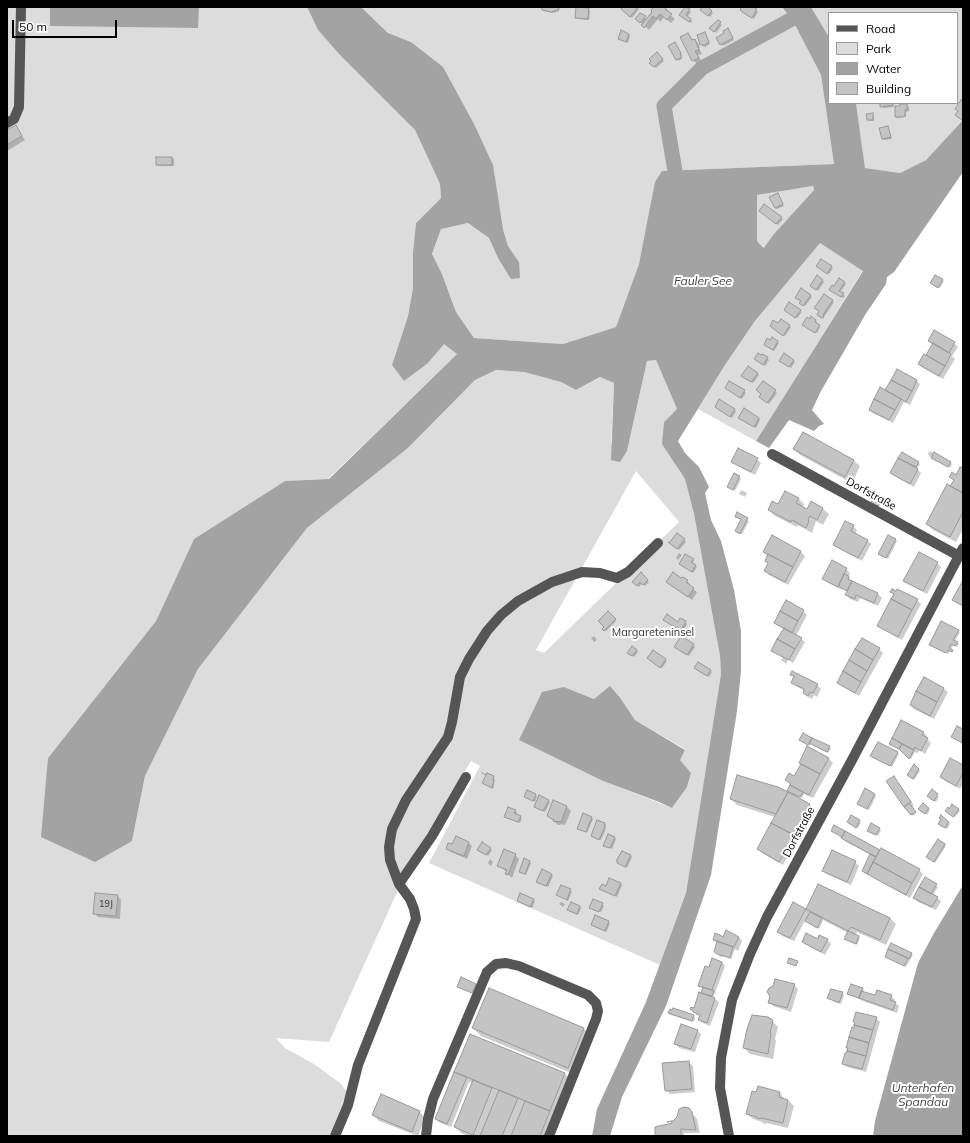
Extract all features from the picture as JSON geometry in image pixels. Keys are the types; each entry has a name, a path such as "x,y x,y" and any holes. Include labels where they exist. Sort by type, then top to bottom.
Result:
{"street":[{"path":"7,123 14,119 19,107 21,7"},
{"name":"Dorfstraße","path":"729,1136 720,1088 721,1058 732,1000 750,954 767,917 852,760 961,552 772,454"},
{"path":"336,1136 348,1104 358,1065 416,919 414,909 399,884 390,860 388,847 392,830 406,800 448,737 460,677 469,659 487,631 501,615 518,600 552,582 582,572 600,573 617,578 628,572 658,543"},
{"path":"399,884 432,836 466,777"},
{"path":"426,1136 433,1099 487,972 496,964 506,963 519,966 588,995 596,1003 598,1011 549,1136"}],"green space":[{"name":"Margareteninsel","path":"7,7 307,7 318,30 339,54 415,130 440,184 441,198 416,223 413,252 413,288 408,316 392,365 428,363 444,343 457,354 328,479 285,481 194,539 156,621 48,758 132,841 145,776 198,669 307,528 408,448 475,380 496,370 524,372 561,382 576,390 601,377 614,383 611,444 627,451 647,361 656,360 677,409 664,422 678,469 685,479 694,514 720,656 721,674 686,893 660,965 429,863 480,766 471,761 408,868 329,1042 276,1038 285,1048 314,1064 340,1083 347,1092 330,1136 7,1136","holes":["636,471 679,522 544,653 536,650","564,687 594,699 621,699 635,720 685,749 679,760 691,773 687,787 672,808 603,781 548,754"]},
{"path":"361,7 782,7 792,19 821,75 834,164 662,171 639,264 616,327 563,344 474,338 456,312 442,274 432,254 441,229 468,223 489,238 498,258 519,262 508,246 503,229 499,204 411,42 388,33"},
{"path":"811,7 963,7 963,120 926,160 900,173 865,168 856,104 958,104 958,12 828,12 828,35"},
{"path":"813,186 814,190 773,235 765,248 757,241 757,195"},
{"path":"820,243 863,270 756,441 698,409 725,365 755,321"}],"water":[{"path":"50,7 199,7 198,28 50,26"},
{"name":"Fauler See","path":"307,7 361,7 388,33 411,42 443,67 474,124 493,165 503,229 508,246 519,262 520,278 511,279 498,258 489,238 468,223 441,229 432,254 442,274 456,312 474,338 563,344 616,327 639,264 655,182 662,171 834,164 821,75 792,19 782,7 811,7 828,35 828,104 856,104 865,168 900,173 926,160 963,120 963,172 894,272 887,277 886,284 865,315 821,391 812,410 824,424 819,426 814,431 789,420 769,448 756,441 863,271 820,243 755,321 725,365 678,441 685,453 699,467 709,487 705,493 711,520 721,541 734,590 741,631 741,671 737,711 711,875 666,1006 622,1097 610,1136 592,1136 597,1109 646,1002 686,893 721,674 720,656 694,514 685,479 662,444 664,422 677,409 656,360 647,361 627,451 620,462 611,460 614,383 600,377 576,390 561,382 524,372 496,370 475,380 408,448 307,528 198,669 145,776 132,841 95,862 41,837 48,758 156,621 194,539 285,481 329,479 457,354 444,344 428,363 404,381 392,365 408,316 413,288 413,252 416,223 441,198 440,184 415,130 339,54 318,30","holes":["813,186 814,190 773,235 764,248 757,241 757,195"]},
{"path":"610,686 635,720 685,750 680,760 691,773 687,787 672,808 603,781 519,740 542,692 564,687 594,699"},
{"name":"Unterhafen Spandau","path":"963,885 963,1136 873,1136 875,1121 918,963"}],"building":[{"path":"542,7 559,7 558,10 551,12 542,10"},
{"path":"576,7 589,8 588,19 575,18"},
{"path":"622,7 638,7 630,17 621,9"},
{"path":"653,7 666,7 665,9 672,14 667,20 660,14 656,19 653,16 644,28 641,25 652,12"},
{"path":"685,7 690,9 686,15 691,19 689,22 679,15"},
{"path":"702,7 708,7 712,11 708,16 700,10"},
{"path":"741,7 753,7 757,9 752,18 740,10"},
{"path":"640,13 646,16 640,23 635,19"},
{"path":"718,20 721,22 714,32 709,28"},
{"path":"728,28 733,38 720,45 716,38 724,33 723,31"},
{"path":"621,30 629,34 626,42 618,39"},
{"path":"705,32 709,42 703,46 702,44 700,45 697,35"},
{"path":"688,33 692,40 695,39 699,50 695,51 699,58 692,61 680,37"},
{"path":"675,42 682,57 676,60 668,46"},
{"path":"657,52 663,59 654,67 649,63 651,61 649,59"},
{"path":"961,100 963,101 963,121 955,115 958,111 955,109"},
{"path":"880,104 893,104 893,105 880,107"},
{"path":"900,104 907,104 907,110 905,110 905,115 903,117 895,117 895,106 900,106"},
{"path":"873,113 873,120 867,120 866,114"},
{"path":"16,125 22,136 7,145 7,130"},
{"path":"888,126 891,137 882,139 879,128"},
{"path":"156,157 172,157 172,165 156,165"},
{"path":"778,193 783,204 775,208 769,197"},
{"path":"764,204 782,217 776,224 759,211"},
{"path":"821,259 832,266 827,274 816,266"},
{"path":"817,275 823,280 816,290 810,286"},
{"path":"935,275 943,279 938,288 930,283"},
{"path":"839,278 845,282 839,291 844,293 841,297 829,290 832,285 834,286"},
{"path":"801,288 811,295 803,306 799,303 801,301 795,298"},
{"path":"824,294 833,300 822,318 817,315 819,311 814,308"},
{"path":"789,302 801,310 795,318 784,310"},
{"path":"811,316 816,320 815,322 820,325 815,333 802,325 807,317 810,319"},
{"path":"781,319 790,325 783,336 770,326 773,320 778,323"},
{"path":"934,330 955,342 949,353 928,341"},
{"path":"772,337 778,341 773,350 764,345 767,338 770,340"},
{"path":"933,343 951,354 945,366 926,355"},
{"path":"758,353 768,357 763,365 754,359"},
{"path":"784,353 794,360 789,367 779,361"},
{"path":"924,354 945,366 939,376 918,364"},
{"path":"748,366 758,373 751,382 741,376"},
{"path":"897,369 917,380 912,391 891,380"},
{"path":"891,380 912,391 906,402 885,390"},
{"path":"729,381 745,390 740,398 725,388"},
{"path":"763,381 776,390 767,403 759,397 761,394 756,390"},
{"path":"880,387 901,399 895,410 874,399"},
{"path":"719,399 735,409 730,417 715,407"},
{"path":"874,399 895,410 889,420 869,410"},
{"path":"744,408 759,418 754,427 738,418"},
{"path":"803,432 854,460 845,477 793,449"},
{"path":"738,448 758,458 751,472 731,462"},
{"path":"902,452 919,462 916,467 898,458"},
{"path":"934,452 951,462 948,467 931,458"},
{"path":"898,458 918,469 910,484 890,473"},
{"path":"960,467 963,468 963,493 950,486 954,480 949,477 952,472 956,475"},
{"path":"734,473 740,476 733,490 727,487"},
{"path":"947,484 963,493 963,512 950,537 926,524"},
{"path":"785,491 799,498 796,503 807,509 811,501 823,508 817,520 810,516 806,528 792,520 791,522 768,510 772,501 778,504"},
{"path":"874,495 882,499 878,506 871,503"},
{"path":"737,512 748,518 740,534 735,531 741,519 735,517"},
{"path":"845,521 854,525 851,531 868,540 858,558 833,545"},
{"path":"677,533 685,539 677,549 669,543"},
{"path":"772,535 801,551 793,567 763,552"},
{"path":"888,535 896,539 886,558 878,554"},
{"path":"919,552 938,562 923,591 903,581"},
{"path":"685,554 694,559 691,562 696,565 692,572 679,564"},
{"path":"768,554 793,567 785,582 764,571 768,563 765,561"},
{"path":"832,560 847,568 838,587 822,579"},
{"path":"641,572 648,580 643,585 640,582 637,586 632,582"},
{"path":"673,572 681,578 683,577 688,580 686,582 694,588 688,597 666,582"},
{"path":"844,574 849,576 848,579 852,581 847,591 838,586"},
{"path":"963,580 963,606 952,600"},
{"path":"852,581 878,593 874,603 856,595 855,599 845,595"},
{"path":"892,589 896,591 897,589 918,599 912,610 891,599 894,594 890,592"},
{"path":"891,599 912,610 898,637 877,626"},
{"path":"786,600 804,610 798,621 780,611"},
{"path":"608,611 616,619 604,631 602,629 604,627 598,621"},
{"path":"780,611 798,621 792,633 774,623"},
{"path":"667,614 678,622 680,618 686,621 681,631 663,620"},
{"path":"941,621 959,630 953,640 958,642 955,646 951,644 949,648 953,650 952,652 948,650 946,653 929,645"},
{"path":"784,628 802,638 795,649 777,639"},
{"path":"681,636 694,644 687,655 674,647"},
{"path":"862,638 880,648 873,660 855,649"},
{"path":"777,639 795,649 789,660 771,651"},
{"path":"632,646 637,650 632,656 627,653"},
{"path":"855,649 873,660 867,671 849,660"},
{"path":"653,650 666,659 660,668 647,658"},
{"path":"849,660 867,671 861,682 843,671"},
{"path":"698,662 711,670 707,676 694,668"},
{"path":"792,671 818,684 813,693 810,692 808,696 803,693 804,689 791,683 794,676 790,675"},
{"path":"843,671 861,682 855,693 837,683"},
{"path":"924,677 944,688 937,702 916,691"},
{"path":"916,691 937,702 930,716 910,705"},
{"path":"901,720 924,732 922,735 928,738 921,751 915,747 914,750 892,738"},
{"path":"957,726 963,729 962,743 951,737"},
{"path":"803,733 812,738 808,745 799,740"},
{"path":"812,738 830,746 827,752 809,743"},
{"path":"892,738 902,744 899,749 889,744"},
{"path":"878,742 898,752 890,766 870,756"},
{"path":"902,744 914,750 909,759 899,749"},
{"path":"807,746 829,758 820,774 799,763"},
{"path":"950,758 963,765 963,773 956,786 940,777"},
{"path":"801,764 820,774 809,795 790,785 791,784 785,780 789,773 794,776"},
{"path":"914,764 919,769 913,779 907,775"},
{"path":"487,773 494,776 492,788 482,783"},
{"path":"737,775 778,787 788,792 776,814 730,799"},
{"path":"894,776 911,802 904,807 886,781"},
{"path":"790,785 803,792 800,797 787,791"},
{"path":"865,788 875,794 867,809 857,804"},
{"path":"932,789 938,794 934,801 927,796"},
{"path":"527,790 536,794 533,801 524,797"},
{"path":"788,792 810,804 794,835 771,823"},
{"path":"539,795 549,800 543,811 534,807"},
{"path":"553,800 567,806 561,822 553,821 554,820 547,816"},
{"path":"909,803 916,812 911,815 904,807"},
{"path":"923,803 929,808 925,814 918,809"},
{"path":"952,804 959,809 953,817 945,811 948,807 949,809"},
{"path":"508,807 516,810 514,813 521,816 518,822 504,817"},
{"path":"583,813 592,817 586,832 577,829"},
{"path":"851,815 860,820 856,828 847,822"},
{"path":"941,815 949,822 945,828 938,824 941,819 939,818"},
{"path":"597,820 605,823 599,840 591,836"},
{"path":"771,823 794,835 779,862 757,849"},
{"path":"871,823 880,828 876,835 867,831"},
{"path":"834,825 845,831 842,837 831,831"},
{"path":"845,831 880,850 876,857 841,838"},
{"path":"608,834 615,837 610,848 603,846"},
{"path":"456,836 469,842 464,856 446,849 448,843 452,844"},
{"path":"938,839 945,844 934,862 926,857"},
{"path":"482,842 491,848 486,855 477,850"},
{"path":"881,848 920,869 912,883 873,862"},
{"path":"504,849 516,854 508,875 505,874 507,870 497,866"},
{"path":"832,850 856,861 847,882 822,871"},
{"path":"622,851 631,855 625,867 616,861"},
{"path":"870,854 876,857 867,874 862,871"},
{"path":"524,858 530,861 525,874 519,872"},
{"path":"873,862 912,883 906,895 867,874"},
{"path":"542,869 552,874 546,886 536,882"},
{"path":"925,877 937,884 931,894 919,887"},
{"path":"609,878 621,883 615,896 599,889 602,884 606,886"},
{"path":"818,884 890,918 880,940 851,927 848,931 806,909"},
{"path":"561,885 571,889 567,900 556,895"},
{"path":"919,887 938,897 932,907 913,898"},
{"path":"95,893 118,895 116,916 93,914"},
{"path":"520,893 534,899 530,907 517,901"},
{"path":"593,899 603,903 599,912 589,908"},
{"path":"571,902 580,906 577,914 567,910"},
{"path":"793,902 806,909 790,938 777,932"},
{"path":"810,912 822,918 817,928 805,921"},
{"path":"595,915 609,921 605,931 591,925"},
{"path":"726,930 739,937 734,947 713,940 715,933 723,937"},
{"path":"848,931 859,936 856,944 844,939"},
{"path":"806,933 818,939 819,935 828,939 821,952 802,942"},
{"path":"717,941 733,947 730,958 721,956 714,952"},
{"path":"891,943 912,953 909,959 888,949"},
{"path":"888,949 908,958 904,966 885,957"},
{"path":"712,958 722,962 712,990 698,986 705,966 709,967"},
{"path":"789,958 798,961 796,966 787,963"},
{"path":"461,977 476,984 472,993 457,987"},
{"path":"775,979 795,984 787,1008 768,1003 770,996 767,992 769,988 773,986"},
{"path":"851,984 863,988 859,998 847,994"},
{"path":"703,987 714,991 712,996 701,993"},
{"path":"489,988 584,1028 568,1068 472,1028"},
{"path":"831,989 843,992 839,1003 827,998"},
{"path":"877,990 892,995 890,1000 896,1002 893,1010 859,998 861,991 875,995"},
{"path":"699,992 715,998 707,1023 698,1020 700,1015 690,1009 691,1007 694,1008"},
{"path":"673,1008 694,1015 692,1021 668,1013 670,1009 672,1010"},
{"path":"856,1012 877,1017 873,1030 854,1025 855,1023 853,1022"},
{"path":"752,1015 768,1017 773,1020 768,1054 743,1048"},
{"path":"681,1024 698,1030 691,1049 674,1044"},
{"path":"854,1025 873,1030 869,1043 849,1037"},
{"path":"470,1034 565,1073 550,1111 454,1072"},
{"path":"849,1037 869,1043 866,1056 847,1051 848,1048 846,1048"},
{"path":"847,1051 866,1056 862,1069 842,1064"},
{"path":"689,1061 692,1089 665,1091 662,1063"},
{"path":"454,1072 467,1077 447,1124 435,1119"},
{"path":"473,1080 492,1088 473,1135 454,1127"},
{"path":"758,1086 780,1092 779,1097 788,1100 783,1123 760,1119 746,1114 752,1091 756,1092"},
{"path":"499,1090 518,1098 502,1136 480,1136"},
{"path":"381,1094 420,1111 412,1132 372,1115"},
{"path":"525,1101 550,1111 540,1136 511,1136"},
{"path":"684,1107 689,1108 692,1112 696,1130 681,1129 681,1136 655,1136 655,1127 672,1123 672,1121 677,1117 679,1109"}],"waterway":[{"path":"675,171 664,106 702,68 792,19"}]}
